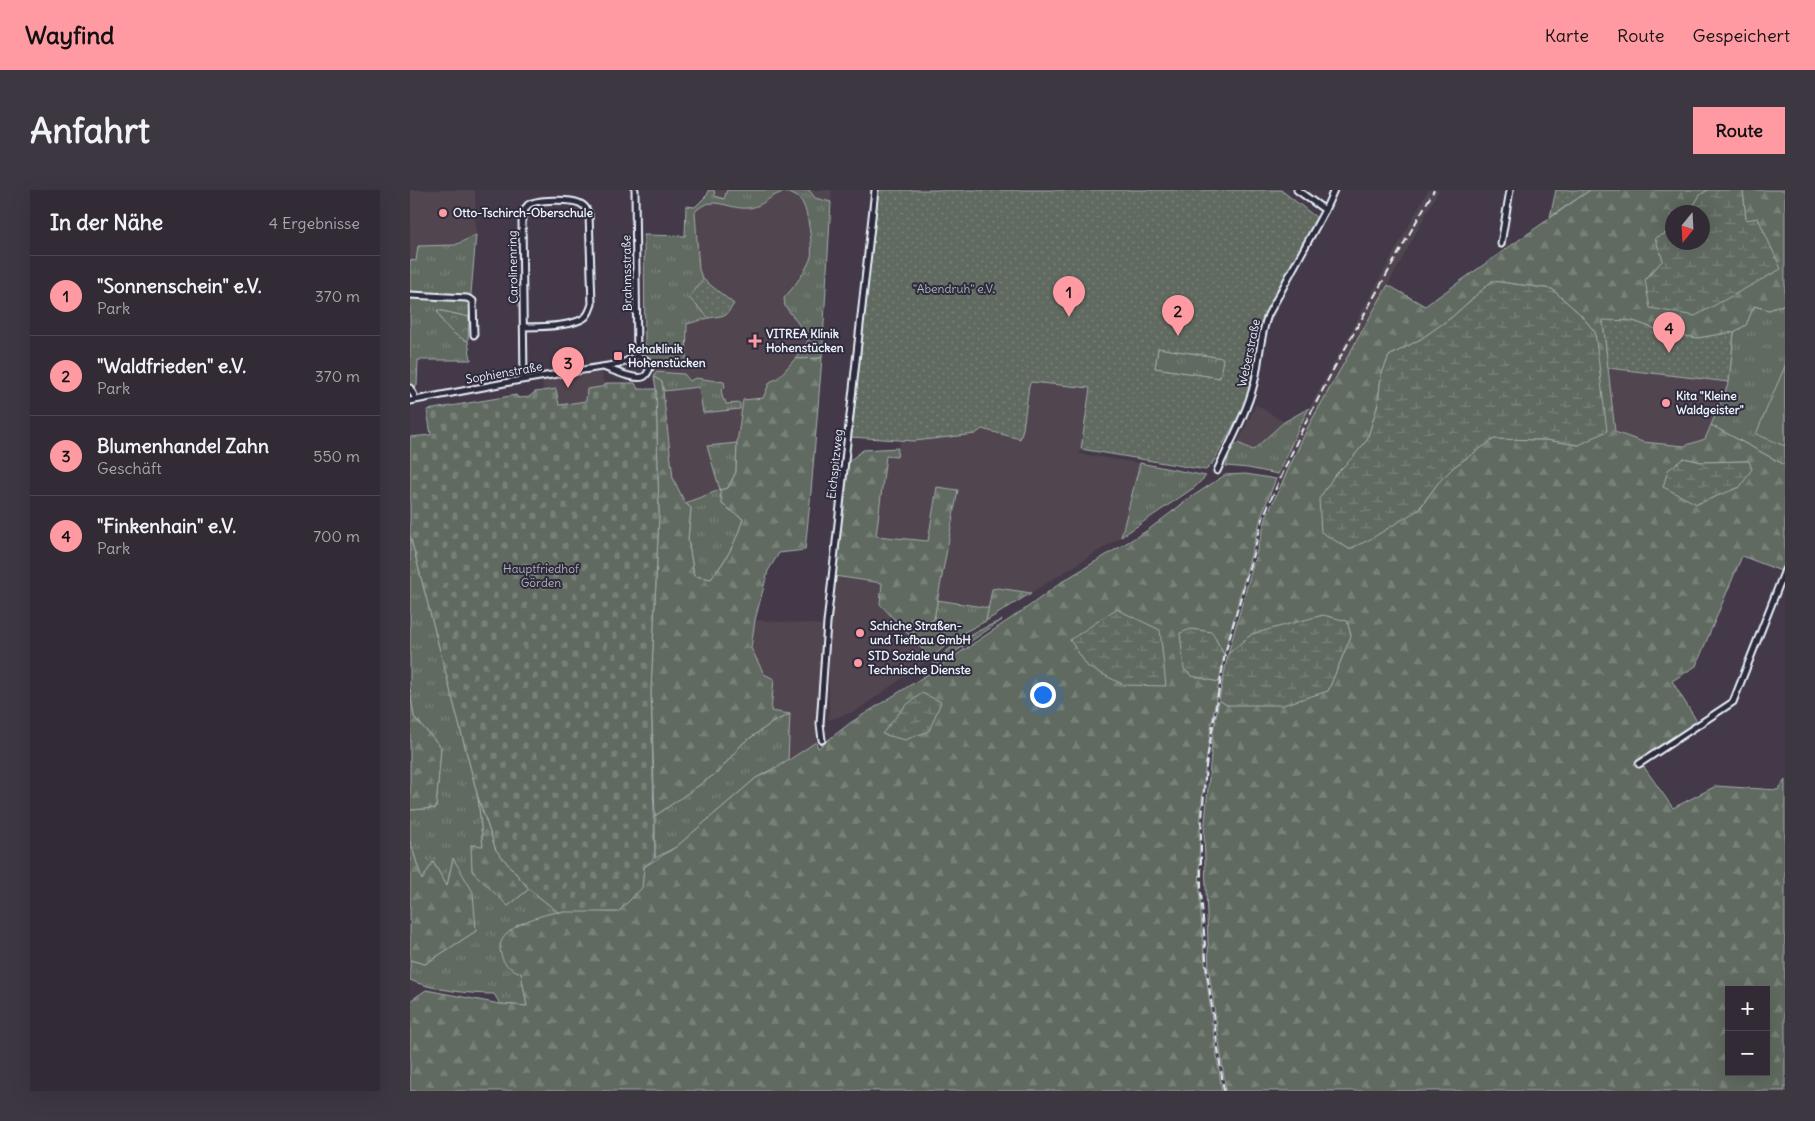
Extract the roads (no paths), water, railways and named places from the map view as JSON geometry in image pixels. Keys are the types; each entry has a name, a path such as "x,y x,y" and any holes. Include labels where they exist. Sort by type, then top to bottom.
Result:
{"street":[{"name":"Brahmsstraße","path":"635,190 637,356"},
{"name":"Eichspitzweg","path":"822,740 820,724 827,623 875,190"},
{"path":"1297,190 1325,210"},
{"name":"Weberstraße","path":"1217,470 1245,411 1254,382 1262,329 1334,190"},
{"path":"1501,244 1510,190"},
{"name":"Carolinenring","path":"524,326 542,327 575,321 585,318 590,312 592,304 589,214 585,206 579,203 572,201 538,201 527,206 524,212 522,220 524,380"},
{"path":"410,296 468,298 473,301 474,335"},
{"name":"Sophienstraße","path":"413,400 524,380 601,367 620,364 637,356 646,360 650,368 644,377 635,377 601,367"},
{"path":"410,388 413,400"},
{"path":"1639,764 1733,702 1785,570"}],"railway":[{"path":"1224,1091 1207,972 1201,892 1201,833 1206,766 1225,654 1264,515 1302,430 1333,370 1434,190"}],"place":[{"name":"Otto-Tschirch-Oberschule","path":"443,213"},
{"name":"\"Sonnenschein\" e.V.","path":"1069,317"},
{"name":"\"Waldfrieden\" e.V.","path":"1178,336"},
{"name":"VITREA Klinik Hohenstücken","path":"755,341"},
{"name":"\"Finkenhain\" e.V.","path":"1669,353"},
{"name":"Rehaklinik Hohenstücken","path":"618,356"},
{"name":"Blumenhandel Zahn","path":"568,388"},
{"name":"Kita \"Kleine Waldgeister\"","path":"1666,403"},
{"name":"Schiche Straßen- und Tiefbau GmbH","path":"860,633"},
{"name":"STD Soziale und Technische Dienste","path":"858,663"}],"park label":[{"name":"\"Abendruh\" e.V.","path":"954,289"},
{"name":"Hauptfriedhof Görden","path":"541,576"}]}
